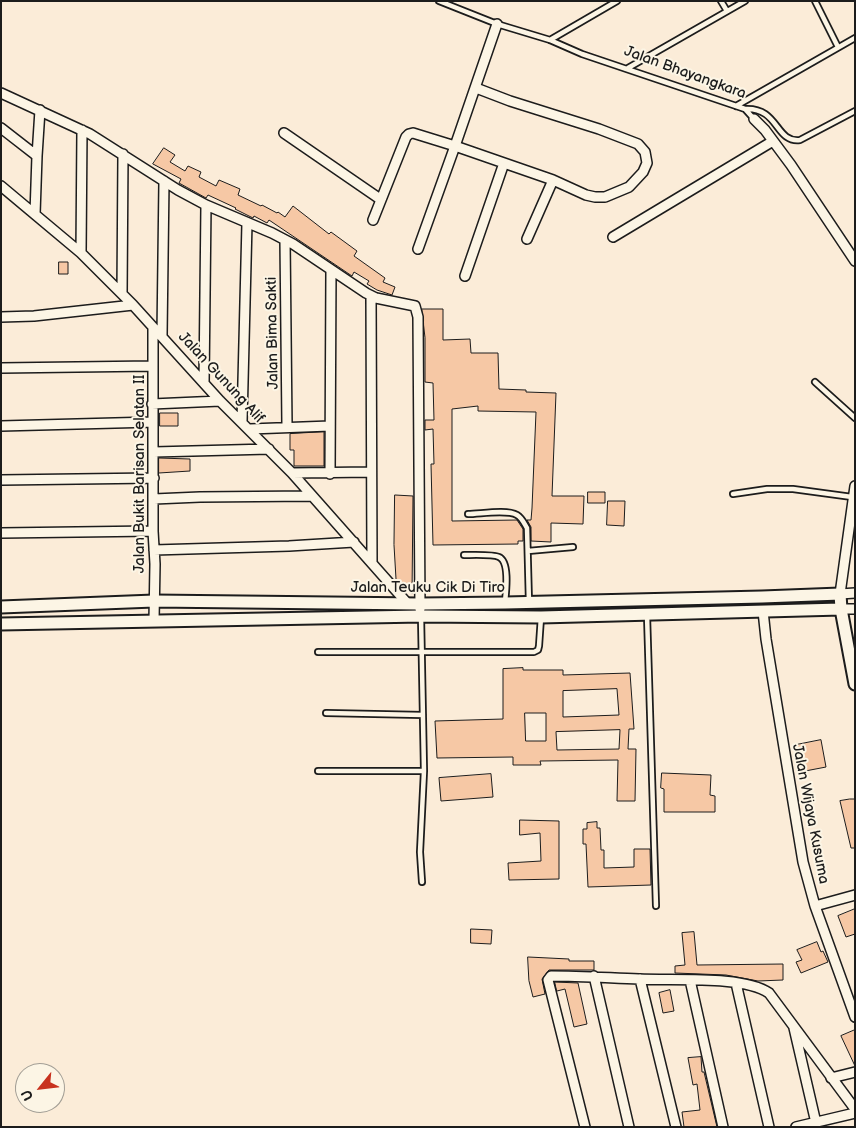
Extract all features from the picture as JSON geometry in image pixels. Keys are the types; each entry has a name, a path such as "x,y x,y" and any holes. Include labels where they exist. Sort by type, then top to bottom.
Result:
{"street":[{"path":"418,249 497,24"},
{"path":"373,220 406,137 413,133 553,180 586,195 605,197 610,195 629,187 643,172 647,162 645,152 638,144 600,129 510,101 476,88"},
{"path":"1,93 82,130 206,206 272,232 372,296 415,306 418,316 421,616"},
{"path":"35,214 36,156 40,110"},
{"name":"Jalan Bhayangkara","path":"754,119 773,141 851,246 855,261"},
{"path":"1,128 36,156"},
{"path":"81,253 82,130"},
{"path":"284,133 380,199"},
{"path":"613,237 773,141"},
{"path":"122,294 123,154"},
{"path":"464,276 504,163"},
{"path":"527,239 553,180"},
{"path":"162,335 164,181"},
{"name":"Jalan Gunung Alif","path":"1,186 81,253 133,305 220,401 250,428 292,473 407,603"},
{"path":"204,382 206,206"},
{"path":"242,421 247,223"},
{"name":"Jalan Bima Sakti","path":"285,240 287,426"},
{"path":"330,270 330,474"},
{"path":"372,296 372,563"},
{"path":"1,317 34,316 133,305"},
{"name":"Jalan Bukit Barisan Selatan II","path":"153,327 154,499 152,531 154,550 154,620"},
{"path":"1,368 153,366"},
{"path":"152,404 220,401"},
{"path":"1,426 153,422"},
{"path":"250,428 330,426"},
{"path":"154,452 268,449"},
{"path":"292,473 371,472"},
{"path":"1,480 154,478"},
{"path":"855,486 840,594 855,684"},
{"path":"154,499 312,496"},
{"path":"1,533 152,531"},
{"path":"154,550 354,542"},
{"name":"Jalan Teuku Cik Di Tiro","path":"1,607 154,601 420,604 530,603 855,593"},
{"path":"707,599 708,613"},
{"name":"Jalan Teuku Cik Di Tiro","path":"1,624 421,616 541,617 855,609"},
{"name":"Jalan Wijaya Kusuma","path":"763,611 767,649 801,853 815,906 855,1017"},
{"path":"815,906 855,895"},
{"path":"585,1127 548,978 551,976 690,980 753,985 769,992 855,1109"},
{"path":"594,976 629,1127"},
{"path":"640,979 676,1127"},
{"path":"690,980 722,1127"},
{"path":"736,983 769,1127"},
{"path":"793,1024 816,1123"},
{"path":"831,1078 855,1072"},
{"path":"796,1127 855,1113"}],"lane":[{"name":"Jalan Bhayangkara","path":"439,1 497,24 550,40 582,54 745,109 754,119"},
{"path":"550,40 617,1"},
{"path":"721,1 727,11"},
{"path":"628,68 745,1"},
{"path":"815,1 838,47"},
{"path":"736,106 855,38"},
{"path":"745,109 763,111 787,138 793,141 800,140 855,111"},
{"path":"815,382 855,418"},
{"path":"733,494 766,489 793,489 852,497"},
{"path":"468,514 510,513 518,515 527,528 530,603"},
{"path":"528,550 573,547"},
{"path":"464,555 499,556 504,560 506,566 505,603"},
{"path":"647,615 656,906"},
{"path":"421,616 424,771 420,852 422,882"},
{"path":"318,652 534,652 538,650 539,646 541,617"},
{"path":"326,713 423,715"},
{"path":"318,771 424,771"}],"building":[{"path":"164,148 175,155 170,162 185,171 188,166 201,172 199,177 216,186 219,180 240,189 238,195 278,212 285,217 293,206 329,234 331,232 357,251 354,256 385,278 383,282 395,287 392,295 367,284 369,281 354,272 352,276 269,220 267,223 254,216 253,218 208,195 206,198 179,183 181,179 153,164"},
{"path":"59,262 68,262 68,274 59,274"},
{"path":"422,309 443,309 443,340 470,339 471,353 498,353 499,389 556,393 552,496 584,496 583,524 551,523 551,542 531,541 531,527 527,520 531,520 532,508 536,412 478,411 478,406 452,409 452,521 517,520 523,529 523,541 518,541 518,544 433,545 431,464 434,464 433,429 425,430 425,420 434,420 433,383 425,382 425,338"},
{"path":"160,413 178,413 178,426 160,426"},
{"path":"324,432 324,466 294,466 294,450 290,450 290,434"},
{"path":"159,458 190,459 190,471 159,473"},
{"path":"588,492 605,492 605,503 588,503"},
{"path":"395,495 413,496 412,594 396,579 394,545"},
{"path":"608,501 625,501 624,526 607,525"},
{"path":"503,669 563,670 563,675 630,673 634,729 629,729 628,749 636,749 635,801 617,801 618,760 540,761 541,765 513,765 513,757 437,758 435,721 503,719","holes":["617,689 619,715 563,717 563,691","525,713 546,713 546,741 526,741","620,730 619,749 557,750 556,732"]},
{"path":"821,740 826,767 800,772 796,745"},
{"path":"662,773 711,775 710,795 715,796 715,812 664,812 664,789 661,788"},
{"path":"491,774 493,797 441,801 439,778"},
{"path":"855,799 855,848 851,848 840,801"},
{"path":"520,820 559,821 559,879 509,880 508,863 541,861 540,833 520,835"},
{"path":"597,822 597,828 600,828 601,850 604,850 604,868 634,867 634,849 650,849 651,885 588,887 586,844 583,844 583,829 587,829 587,823"},
{"path":"855,909 855,934 846,937 838,916"},
{"path":"471,929 492,930 491,944 471,943"},
{"path":"694,932 697,965 783,964 783,980 758,981 726,975 675,973 675,966 685,965 682,933"},
{"path":"817,942 828,962 801,973 796,962 802,960 797,950"},
{"path":"528,957 569,959 569,961 594,961 594,970 549,970 542,979 545,994 533,997 529,981"},
{"path":"555,982 578,983 587,1024 574,1027 565,989 557,991"},
{"path":"670,990 674,1011 663,1013 659,993"},
{"path":"855,1030 855,1066 841,1036"},
{"path":"701,1057 702,1072 704,1072 717,1127 684,1127 682,1112 700,1110 697,1084 693,1085 688,1058"}]}
